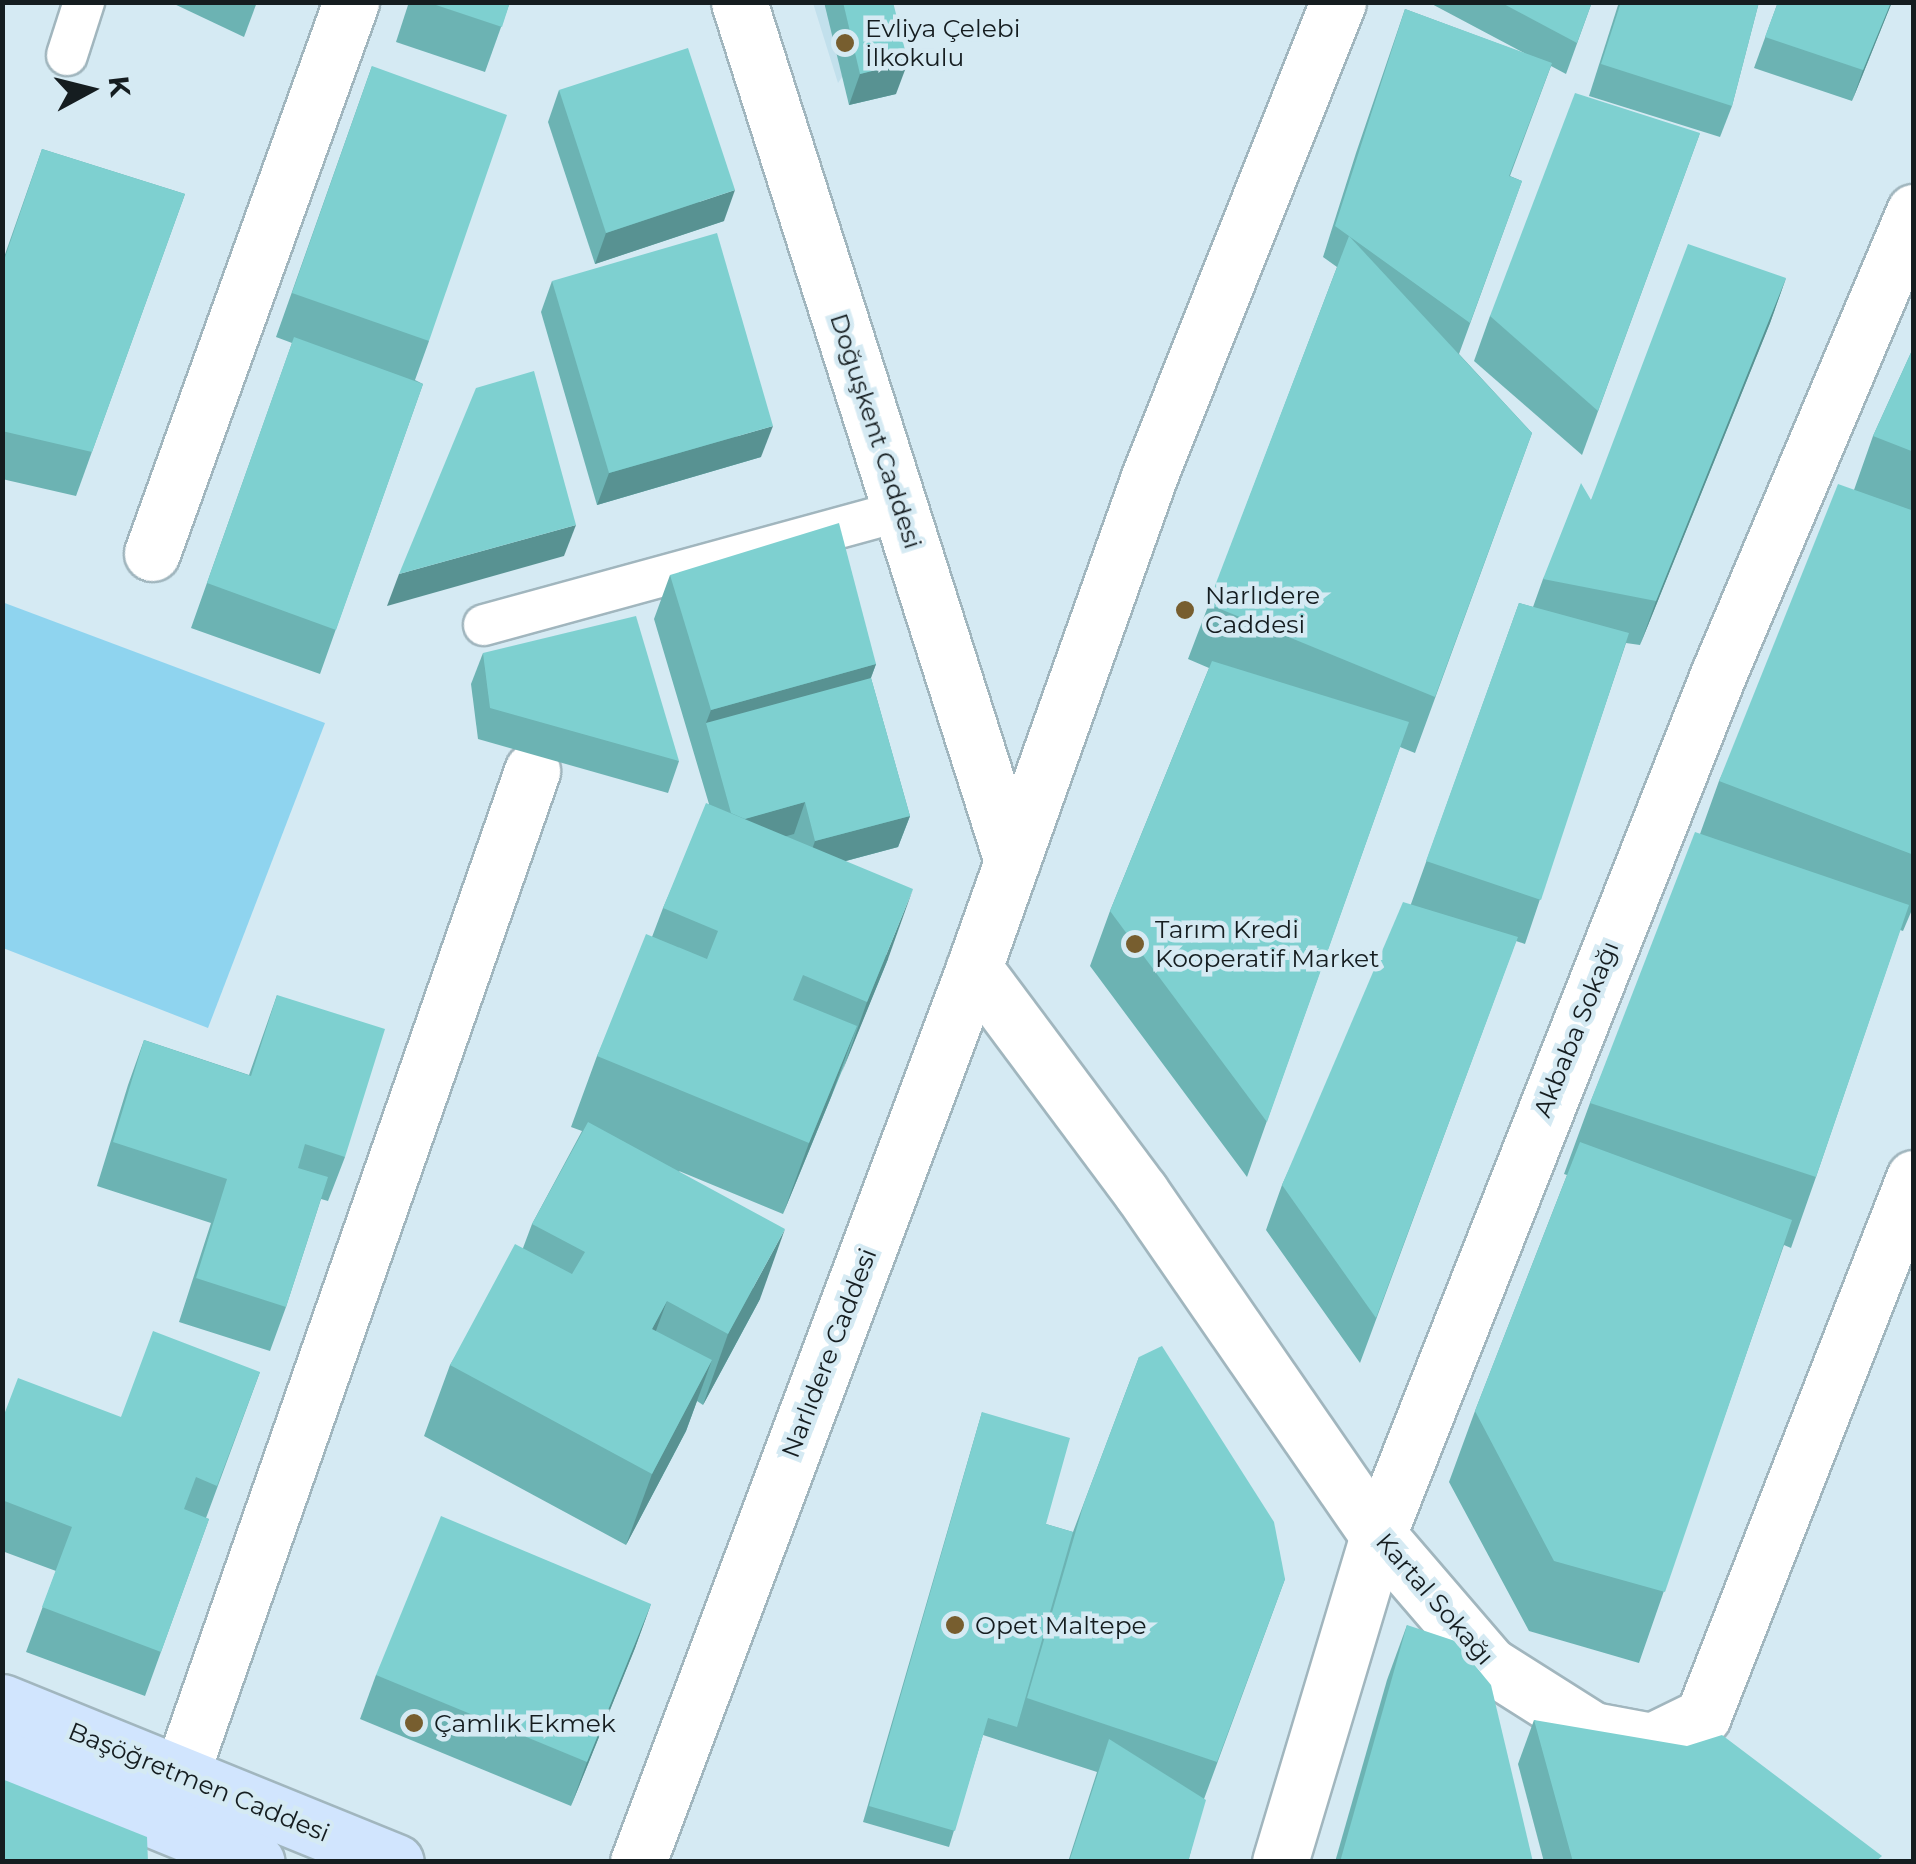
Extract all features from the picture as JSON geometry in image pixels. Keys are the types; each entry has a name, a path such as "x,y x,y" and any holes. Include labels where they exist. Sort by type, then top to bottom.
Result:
{"main road":[{"name":"Başöğretmen Caddesi","path":"2,1702 396,1862"},
{"name":"Başöğretmen Caddesi","path":"2,1758 257,1862"}],"street":[{"path":"152,553 351,2"},
{"name":"Doğuşkent Caddesi","path":"739,2 1012,860"},
{"name":"Narlıdere Caddesi","path":"638,1862 974,968 1149,477 1338,2"},
{"name":"Akbaba Sokağı","path":"1280,1862 1378,1535 1674,783 1914,212"},
{"path":"181,1774 532,771"},
{"name":"Kartal Sokağı","path":"974,968 1141,1192 1378,1535 1490,1665 1594,1730 1652,1741 1703,1716 1914,1178"}],"lane":[{"path":"66,54 84,2"},
{"path":"484,625 901,511"}],"shaded area":[{"name":"Evliya Çelebi İlkokulu","path":"813,3 891,3 838,83"},
{"path":"2,602 325,723 208,1028 3,948"}],"building":[{"path":"427,2 510,2 502,27"},
{"path":"843,2 893,2 908,62 860,74"},
{"path":"1500,2 1592,2 1577,43"},
{"path":"1621,2 1759,2 1732,106 1601,64"},
{"path":"1778,2 1891,2 1863,70 1765,37"},
{"path":"1405,9 1552,63 1509,176 1522,181 1470,323 1335,226"},
{"path":"688,48 735,190 606,233 559,90"},
{"path":"372,66 507,115 429,341 292,293"},
{"path":"1575,93 1700,133 1598,411 1490,316"},
{"path":"42,149 185,194 92,452 2,431 2,266"},
{"path":"717,233 773,426 609,473 552,281"},
{"path":"1349,236 1532,433 1435,697 1208,604"},
{"path":"1688,244 1786,278 1656,601 1543,579 1581,483 1591,500"},
{"path":"294,337 423,384 336,630 207,583"},
{"path":"1914,346 1914,452 1873,436"},
{"path":"534,371 576,525 399,574 476,388"},
{"path":"1838,484 1914,511 1914,855 1719,781"},
{"path":"839,523 876,664 711,710 670,575"},
{"path":"1519,603 1629,633 1541,900 1426,861"},
{"path":"636,616 679,761 490,708 483,653"},
{"path":"1212,661 1409,722 1267,1122 1110,911"},
{"path":"871,678 910,816 815,841 805,802 745,819 731,813 706,723"},
{"path":"706,803 913,889 867,1002 803,975 793,1000 857,1026 809,1143 597,1056 646,934 707,959 718,931 663,908"},
{"path":"1695,832 1909,905 1816,1177 1590,1103"},
{"path":"1403,902 1518,937 1376,1318 1282,1185"},
{"path":"277,995 385,1029 345,1157 305,1144 298,1168 328,1177 286,1307 196,1278 227,1179 113,1142 144,1040 251,1076"},
{"path":"588,1122 785,1229 728,1334 667,1301 652,1329 712,1360 652,1474 450,1365 515,1244 572,1274 585,1252 532,1224"},
{"path":"1580,1142 1792,1220 1665,1592 1554,1561 1475,1411"},
{"path":"153,1331 260,1372 217,1486 196,1477 184,1509 209,1519 161,1652 42,1607 72,1527 2,1500 2,1420 18,1378 121,1417"},
{"path":"1162,1346 1274,1522 1285,1579 1217,1762 1027,1698 1084,1503 1139,1357"},
{"path":"982,1412 1070,1438 1046,1524 1073,1532 1017,1727 988,1718 955,1831 869,1806"},
{"path":"441,1516 651,1604 587,1762 376,1675"},
{"path":"1407,1625 1455,1641 1491,1685 1533,1862 1340,1862"},
{"path":"1534,1720 1687,1746 1722,1735 1882,1856 1875,1862 1573,1862"},
{"path":"1109,1739 1206,1800 1188,1862 1069,1862"},
{"path":"2,1779 147,1837 148,1862 2,1862"}],"place":[{"name":"Evliya Çelebi İlkokulu","path":"845,43"},
{"name":"Narlıdere Caddesi","path":"1185,610"},
{"name":"Tarım Kredi Kooperatif Market","path":"1135,944"},
{"name":"Opet Maltepe","path":"955,1625"},
{"name":"Çamlık Ekmek","path":"414,1723"}]}
